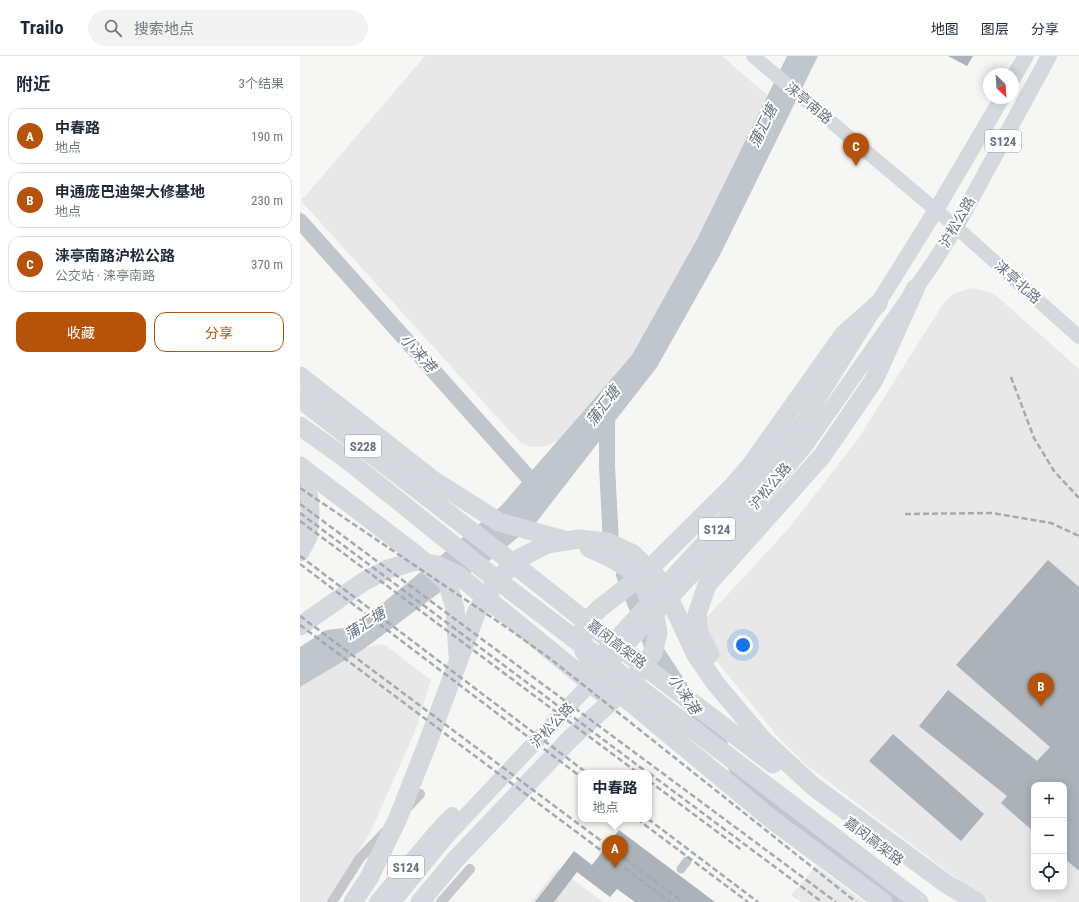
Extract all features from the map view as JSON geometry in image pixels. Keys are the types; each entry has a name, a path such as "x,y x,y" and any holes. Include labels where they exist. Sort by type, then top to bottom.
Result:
{"highway":[{"path":"914,289 874,380 822,456 707,585 697,614 699,633 709,653 753,713 777,741 803,766 954,876 987,902"},
{"path":"878,304 844,334 751,465 732,487 644,574 602,606 589,619 582,632 584,651 595,670 612,687 771,819 883,902"},
{"path":"300,376 433,480 499,522 580,544 609,557 628,568 644,589 654,611 658,633 653,653 637,674 615,698 571,738 456,859 420,902"},
{"name":"嘉闵高架路","path":"300,399 649,669 954,902"},
{"name":"嘉闵高架路","path":"300,426 345,458 517,596 919,902"},
{"path":"300,466 414,553 447,582 455,608 458,661"},
{"path":"300,481 309,497 310,511 308,538 300,552"},
{"path":"353,902 369,878 398,818 477,611 498,579 520,558 548,544 579,539 607,542 633,554 656,576 671,602 696,655 716,684 764,741 814,787 948,885 977,902"},
{"path":"300,626 362,582 388,569 416,561 437,565 458,575 745,810 866,902"}],"main road":[{"path":"1019,68 1026,56"},
{"name":"沪松公路","path":"393,902 447,836 726,539 805,446 956,227 1049,56"},
{"name":"沪松公路","path":"377,902 436,832 726,518 765,472 805,420 936,210 998,104"}],"street":[{"name":"涞亭南路","path":"753,56 956,227"},
{"name":"涞亭北路","path":"956,227 1079,337"},
{"path":"332,901 360,858 420,794"},
{"path":"441,902 470,869"}],"shaded area":[{"path":"425,56 722,56 768,96 697,239 632,355 558,440 548,445 531,447 522,443 515,437 301,201"},
{"path":"971,288 993,293 1079,369 1079,902 988,902 805,764 779,738 693,632 790,527 858,439 943,304 953,294"},
{"path":"379,644 385,645 431,680 415,731 371,831 326,902 300,902 300,687 364,649"},
{"path":"816,866 864,902 801,902 791,895"},
{"path":"558,868 603,902 531,902"}],"water":[{"name":"蒲汇塘","path":"787,56 818,56 720,255 657,367 535,524 486,563 439,593 364,649 300,687 300,647 326,630 353,627 501,506 632,355 697,239"}],"building":[{"path":"948,56 973,56 967,66"},
{"path":"1048,560 1079,587 1079,871 1067,861 1067,782 1031,782 1031,829 1001,803 1007,796 919,726 948,690 1037,761 1050,747 956,665"},
{"path":"893,734 984,814 961,841 869,761"},
{"path":"619,830 715,902 635,902 617,889 610,897 577,872 554,902 535,902 574,851 592,865"}],"waterway":[{"name":"小涞港","path":"300,221 536,486"},
{"name":"小涞港","path":"607,411 607,466 611,542 616,553"},
{"name":"小涞港","path":"624,575 652,645 694,709 720,745"},
{"name":"小涞港","path":"736,767 749,785 904,902"},
{"path":"681,869 687,861"}],"railway":[{"path":"1011,377 1034,438 1054,471 1079,498"},
{"path":"300,488 506,627 552,660 856,902"},
{"path":"300,504 836,902"},
{"path":"300,513 644,770"},
{"path":"905,514 992,513 1051,523 1079,536"},
{"path":"300,521 634,770"},
{"path":"300,556 583,770"},
{"path":"300,564 578,775"},
{"path":"300,616 683,902"},
{"path":"300,625 670,902"},
{"path":"652,775 822,902"},
{"path":"652,783 743,851"},
{"path":"641,822 748,902"},
{"path":"652,822 758,902"}],"place":[{"name":"涞亭南路沪松公路","path":"856,166"},
{"name":"申通庞巴迪架大修基地","path":"1041,706"},
{"name":"中春路","path":"615,868"}]}
